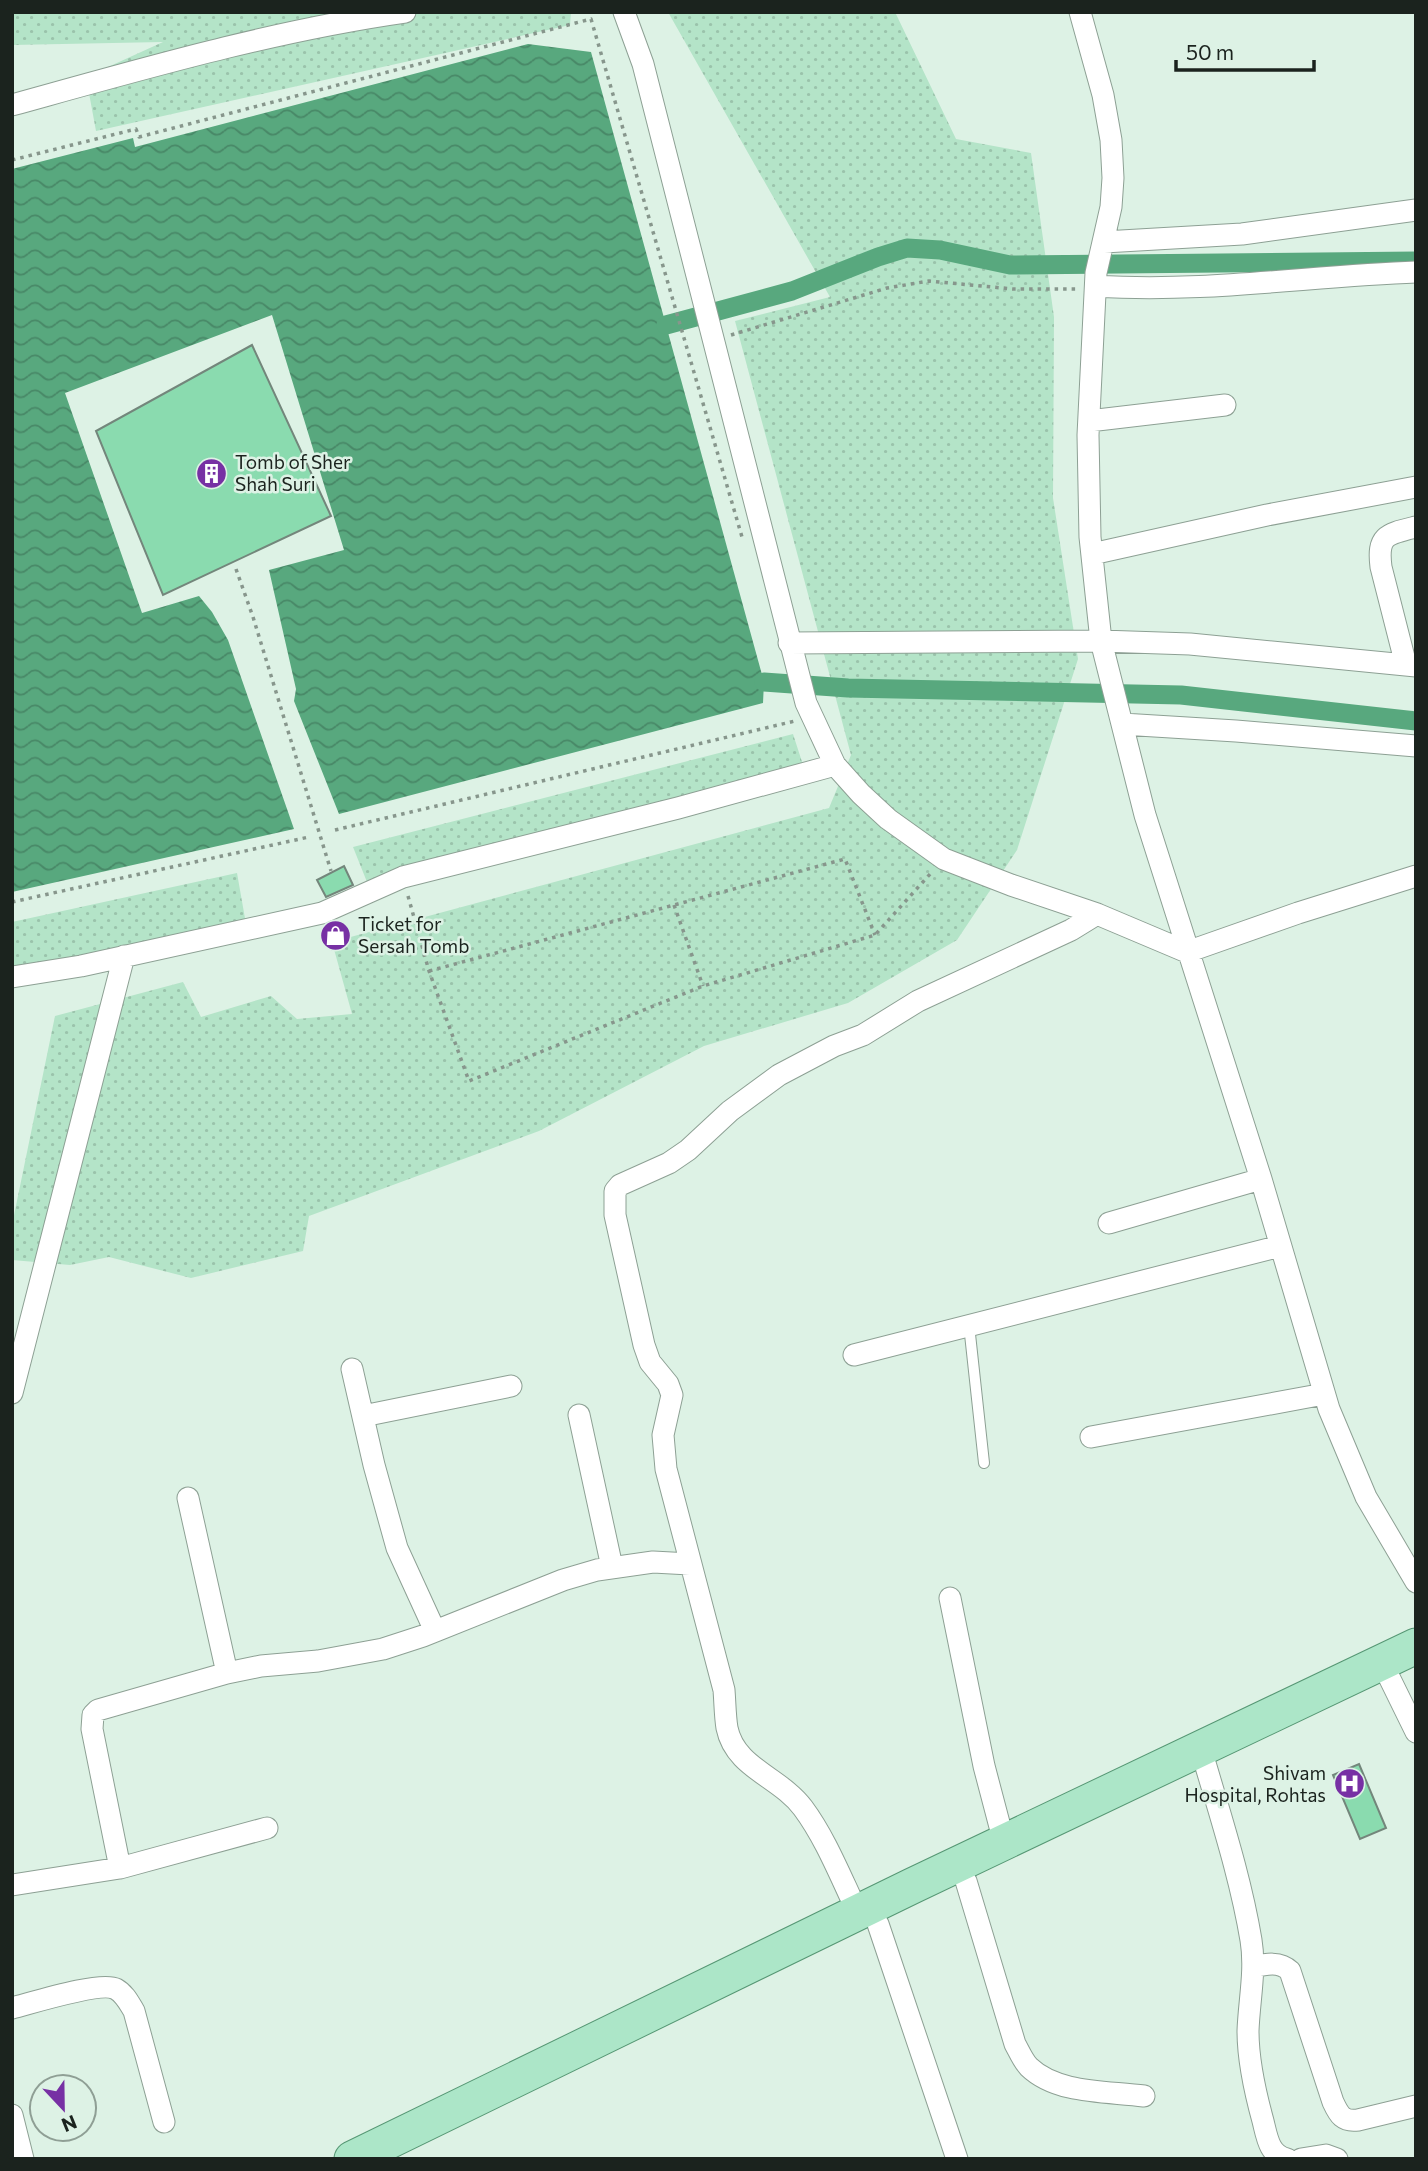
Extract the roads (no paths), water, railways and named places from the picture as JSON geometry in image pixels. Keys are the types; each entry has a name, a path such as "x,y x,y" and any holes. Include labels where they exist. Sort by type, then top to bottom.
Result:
{"main road":[{"path":"400,2159 868,1919 1004,1842 1416,1646"},
{"path":"352,2159 868,1919 966,1881 1402,1668"}],"street":[{"path":"12,105 285,33 405,12"},
{"path":"624,12 643,64 792,651 800,707 835,765 861,794 887,819 944,859 1097,914 1188,952 1298,913 1416,876"},
{"path":"1080,12 1098,72 1111,140 1111,207 1096,280 1089,421 1088,506 1101,642 1145,815 1261,1179 1324,1394 1366,1497 1416,1582"},
{"path":"1103,247 1242,234 1416,211"},
{"path":"1096,280 1173,289 1215,288 1416,272"},
{"path":"1089,421 1225,405"},
{"path":"1092,554 1267,515 1416,487"},
{"path":"792,651 1101,642 1227,647 1411,665 1379,552 1381,542 1386,536 1416,527"},
{"path":"1121,720 1416,747"},
{"path":"12,977 322,913 403,877 715,799 835,765"},
{"path":"957,2159 868,1919 803,1808 779,1784 744,1760 731,1740 727,1727 724,1690 671,1489 663,1448 665,1423 673,1395 668,1384 650,1362 644,1345 615,1215 615,1191 620,1185 678,1157 730,1111 779,1075 834,1046 863,1035 918,1001 1071,930 1097,914"},
{"path":"12,1393 19,1337 124,956"},
{"path":"1109,1223 1261,1179"},
{"path":"854,1356 1280,1246"},
{"path":"352,1369 397,1548 435,1631"},
{"path":"363,1416 511,1386"},
{"path":"1091,1437 1324,1394"},
{"path":"579,1415 612,1567"},
{"path":"188,1498 227,1673"},
{"path":"120,1868 92,1722 93,1715 104,1708 227,1673 383,1649 563,1580 612,1567 653,1562 690,1564"},
{"path":"950,1598 984,1766 1004,1842"},
{"path":"1402,1668 1416,1732"},
{"path":"1205,1763 1252,1943 1248,2034 1253,2079 1271,2149 1287,2159"},
{"path":"12,1885 120,1868 267,1828"},
{"path":"966,1881 1015,2044 1027,2065 1044,2079 1064,2086 1144,2096"},
{"path":"1253,1967 1277,1964 1290,1971 1333,2102 1342,2118 1349,2121 1358,2120 1416,2106"},
{"path":"12,2008 97,1987 114,1987 125,1995 134,2011 164,2122"},
{"path":"12,2115 23,2159"},
{"path":"1301,2159 1326,2155 1337,2159"}],"lane":[{"path":"970,1325 984,1463"}],"water":[{"path":"528,44 591,52 764,682 763,703 339,814 294,701 296,689 269,570 344,550 272,315 65,393 142,613 199,596 212,612 228,640 294,829 12,892 12,169 133,138 135,147"}],"waterway":[{"path":"666,325 792,291 907,248 940,250 1010,265 1416,261"},
{"path":"764,682 848,688 1181,695 1416,721"}],"place":[{"name":"Tomb of Sher Shah Suri","path":"212,473"},
{"name":"Ticket for Sersah Tomb","path":"335,935"},
{"name":"Shivam Hospital, Rohtas","path":"1349,1784"}]}
